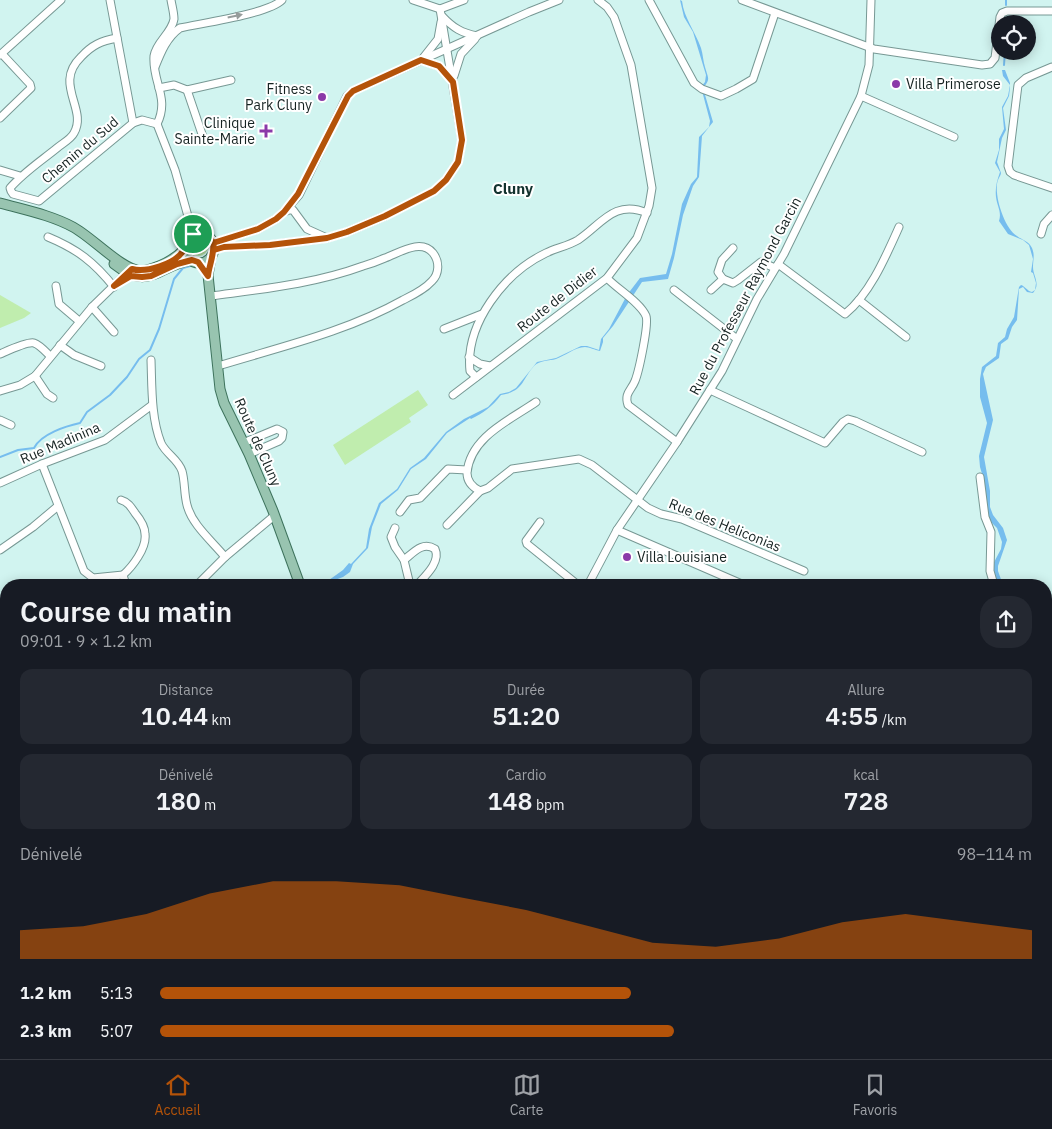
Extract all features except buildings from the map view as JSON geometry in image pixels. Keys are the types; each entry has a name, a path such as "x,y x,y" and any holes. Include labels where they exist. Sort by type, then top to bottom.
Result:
{"main road":[{"path":"0,203 61,221 89,237 104,255 130,273 142,277 151,276 177,264 195,261 204,262 212,250 206,235 193,234 186,240 185,249 187,255 195,261"},
{"path":"130,273 153,268 172,260 185,249"},
{"name":"Route de Cluny","path":"212,250 208,276 220,389 224,403 249,454 298,579"},
{"name":"Route de Cluny","path":"195,261 208,276"}],"street":[{"path":"0,118 31,88 30,84 1,55 61,0"},
{"path":"110,0 133,123"},
{"path":"171,0 174,17 173,23 158,46 154,56 162,110 157,124 175,170 193,234"},
{"path":"155,67 162,50 174,32 180,28 261,11 282,0"},
{"path":"413,0 441,13 456,30 464,34 477,36"},
{"path":"441,13 464,0"},
{"path":"212,250 221,242 242,233 258,229 284,212 298,194 348,96 359,87 559,0"},
{"name":"Route de Didier","path":"453,395 607,278 637,238 652,188 634,78 614,17 607,7 598,0"},
{"path":"649,0 694,83 702,89 721,96 736,90 753,79 775,13"},
{"path":"742,0 871,48 973,64 990,64 995,58 1002,13 1007,11 1052,11"},
{"name":"Rue du Professeur Raymond Garcin","path":"591,579 617,530 710,390 784,254 861,96 866,80 871,48 871,0"},
{"path":"212,250 327,238 385,216 434,191 446,180 458,162 462,140 441,13"},
{"path":"421,60 434,46 438,38 441,13"},
{"path":"174,17 180,23 187,26"},
{"path":"453,82 460,54 477,36"},
{"path":"0,170 20,176 74,134 78,119 69,82 70,72 74,63 96,44 117,38"},
{"path":"421,60 439,66 453,82"},
{"path":"1052,68 1026,78 1018,85 1008,166 1010,172 1014,175 1052,188"},
{"path":"159,88 174,85 187,90 231,80"},
{"path":"187,90 203,137"},
{"path":"861,96 954,137"},
{"name":"Chemin du Sud","path":"20,176 10,188 11,191 14,194 38,201 133,123 142,120 157,124"},
{"path":"298,194 299,216"},
{"path":"476,377 470,371 468,357 482,314 493,298 516,273 544,253 576,241 609,215 623,209 636,209 646,213"},
{"path":"284,212 293,210 299,216 307,229 308,234 304,241"},
{"path":"1042,234 1044,224 1052,216"},
{"path":"733,248 719,266 718,272 723,279 733,283 761,262 776,266 845,314 856,305 883,262 899,227"},
{"path":"307,229 327,238"},
{"path":"242,233 237,242 244,247"},
{"path":"48,237 72,247 97,266 114,286"},
{"path":"210,296 287,286 327,277 357,269 408,248 419,246 430,250 438,262 438,271 433,280 422,290 382,312 326,333 218,366"},
{"path":"0,390 20,385 35,376 92,307 130,273"},
{"path":"607,278 642,309 646,316 647,326 635,381 627,393 628,405 677,442"},
{"path":"711,290 723,279"},
{"path":"56,286 59,304 80,321"},
{"path":"674,290 737,340"},
{"path":"859,300 906,337"},
{"path":"92,307 114,332"},
{"path":"444,329 482,314"},
{"path":"0,354 29,343 34,343 50,356"},
{"path":"60,345 74,356 100,366"},
{"path":"468,357 480,364 490,366"},
{"path":"151,360 152,405 160,442 182,470 187,506 193,520 225,557"},
{"path":"35,376 47,394 53,398"},
{"path":"710,390 825,443 843,422 848,419 922,452"},
{"path":"480,491 468,481 468,470 472,452 484,438 536,402"},
{"name":"Rue Madinina","path":"0,483 42,464 104,440 152,405"},
{"path":"0,420 11,425"},
{"path":"243,443 277,429 283,432 282,438 279,441 249,454"},
{"name":"Rue des Heliconias","path":"447,525 480,491 488,488 512,469 579,459 592,465 648,508 661,514 682,519 804,572"},
{"path":"42,464 81,566 93,578 122,575 128,570 141,550 146,536 143,524 127,502 121,500"},
{"path":"400,512 409,500 420,498 448,469 468,470"},
{"path":"980,477 984,517 990,532 990,572 992,579"},
{"path":"0,550 58,506"},
{"path":"203,579 225,557 274,516"},
{"path":"540,522 526,541 527,544 571,579"},
{"path":"395,528 391,536 395,547 404,560 409,579"},
{"path":"617,530 730,579"},
{"path":"404,560 423,546 431,547 436,553 434,564 422,579"},
{"path":"122,575 124,579"}],"green space":[{"path":"199,238 205,241 208,247 205,253 199,256 193,253 190,247 193,241"},
{"path":"0,295 31,313 0,328"},
{"path":"418,390 428,405 409,418 411,422 345,465 333,445"}],"water":[{"path":"680,0 702,50 708,78 703,88 713,122 702,136 699,177 693,186 683,215 668,279 642,282 603,338 600,351 581,347 556,359 539,363 534,366 518,388 501,395 483,412 447,433 426,459 411,469 398,490 381,504 372,527 368,548 353,564 350,572 338,579 330,579 349,563 351,564 366,548 369,529 379,503 397,489 410,468 424,458 446,432 464,419 488,407 500,394 516,388 537,362 556,358 581,346 587,346 599,350 601,339 609,329 627,295 640,278 666,274 682,204 691,184 697,177 699,137 709,127 710,121 701,87 705,82 706,75 693,32 684,17"},
{"path":"1002,70 1005,70 1010,85 1003,76"},
{"path":"1010,85 1009,96 1003,108 1006,130 1002,138 997,162 1001,173 998,180 997,193 1001,210 1008,226 1012,232 1027,242 1032,248 1034,255 1033,270 1037,283 1035,290 1036,283 1031,272 1033,259 1029,245 1023,240 1008,234 999,221 1000,215 996,190 997,181 1000,172 995,163 999,150 999,139 1004,129 1002,107 1008,96"},
{"path":"1021,285 1029,291 1035,290 1033,293 1027,292 1023,287 1019,289 1017,320 1012,327 1008,339 1001,344 999,358 986,367 983,374 993,420 984,457 990,491 990,507 993,515 1003,528 1007,540 998,566 1001,579 995,579 992,566 1001,549 1002,542 997,528 988,519 980,467 979,456 987,423 980,397 980,379 982,367 996,356 998,343 1005,337 1014,317 1019,287"}],"waterway":[{"path":"1006,0 1006,5"},
{"path":"1004,60 1004,65"},
{"path":"0,457 18,450 34,448 37,443 48,435 80,423 87,412 110,395 127,377 139,359 150,350 159,329 174,279 183,268 194,265"}],"place":[{"name":"Villa Primerose","path":"896,84"},
{"name":"Fitness Park Cluny","path":"322,97"},
{"name":"Clinique Sainte-Marie","path":"266,131"},
{"name":"Villa Louisiane","path":"627,557"}],"district":[{"name":"Cluny","path":"513,189"}],"route":[{"path":"193,234 186,240 185,249 177,257 147,270 132,269 114,286 131,276 151,276 184,261 192,260 198,262 208,276 214,250 213,243 258,229 284,212 298,194 348,96 359,87 421,60 439,66 453,82 462,140 460,153 452,173 434,191 385,216 327,238 270,245 224,247 214,250 212,240 209,237 202,233 193,234"}]}
